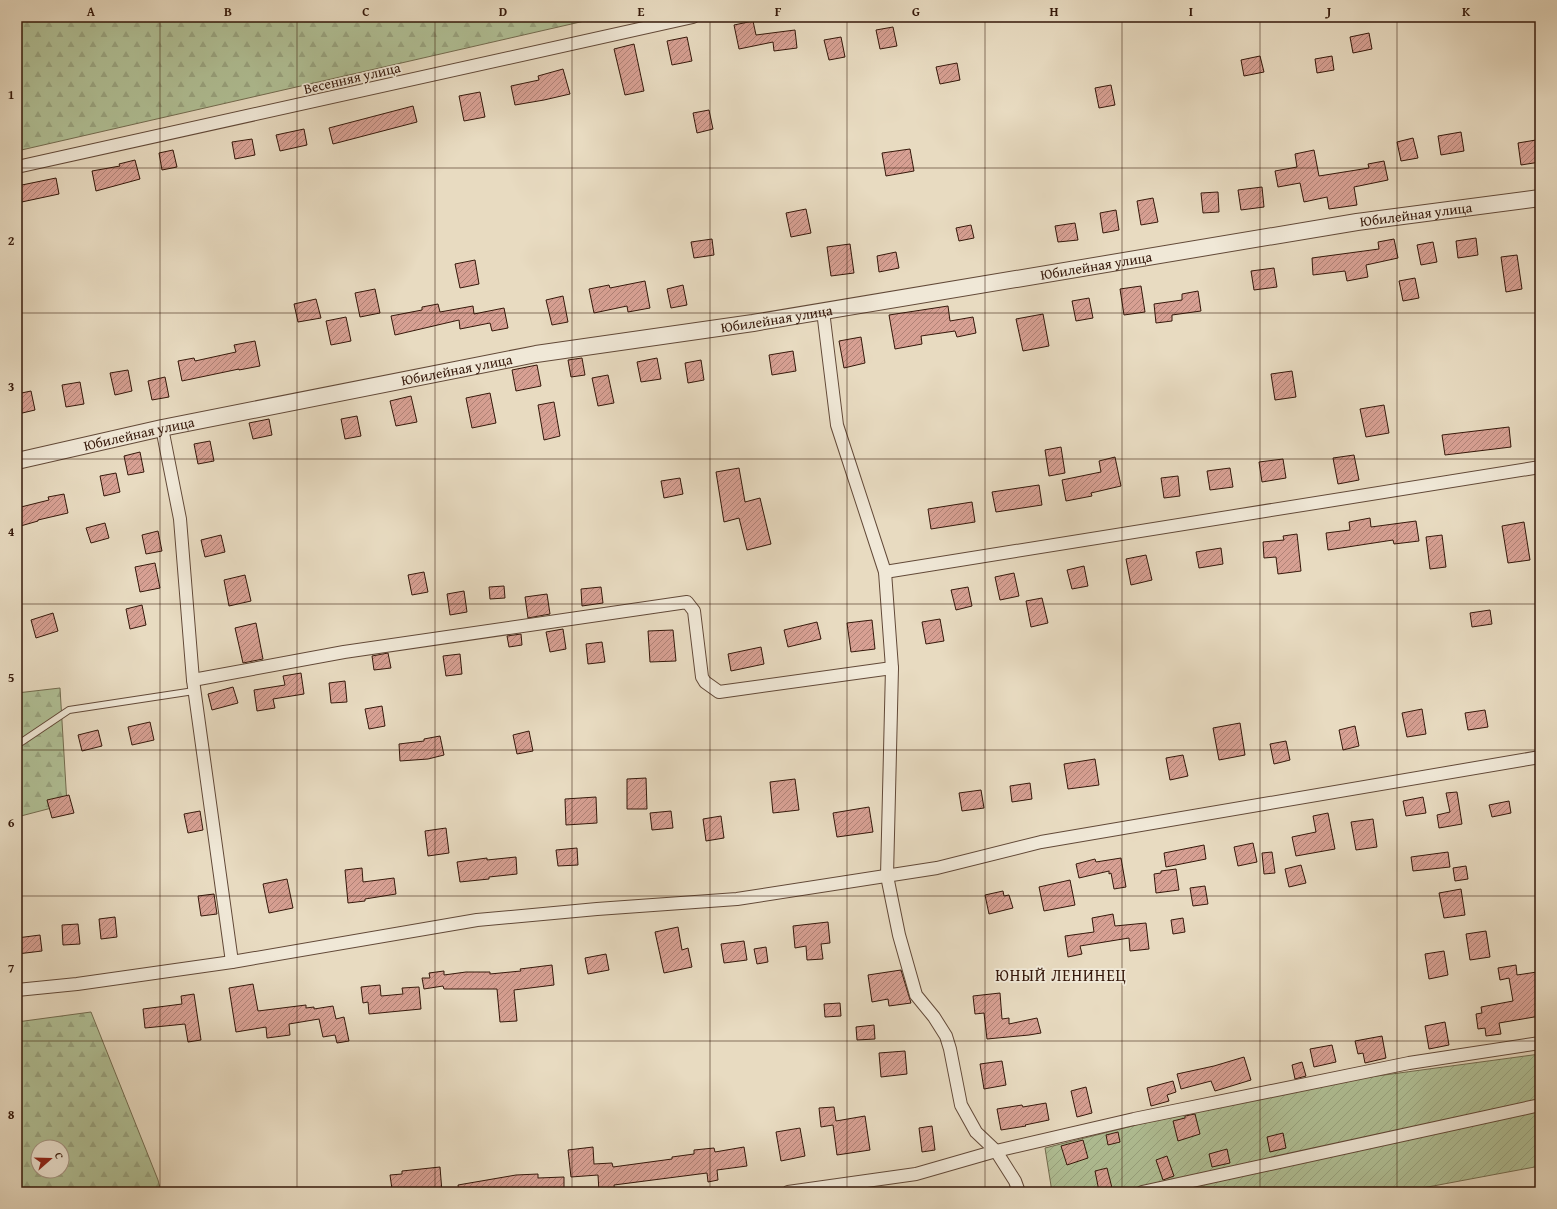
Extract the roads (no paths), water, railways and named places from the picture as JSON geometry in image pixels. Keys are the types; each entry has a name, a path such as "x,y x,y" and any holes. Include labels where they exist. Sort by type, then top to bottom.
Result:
{"street":[{"name":"Весенняя улица","path":"17,167 693,17"},
{"name":"Юбилейная улица","path":"17,461 162,428 536,354 753,323 1357,222 1540,198"},
{"path":"823,311 837,425 885,572 892,668 887,876 899,936 916,995 934,1017 946,1036 961,1106 976,1132 996,1151 1015,1181 1019,1192"},
{"path":"162,428 180,519 194,686 232,962"},
{"path":"885,572 1540,467"},
{"path":"194,686 344,652 687,602 694,611 702,677 705,682 719,692 892,668"},
{"path":"17,990 77,984 232,962 477,920 597,909 737,899 937,868 1041,842 1540,757"},
{"path":"788,1192 916,1174 996,1151 1134,1119 1409,1063 1540,1043"},
{"path":"1142,1192 1540,1105"}],"lane":[{"path":"17,745 69,710 194,686"}],"district":[{"name":"ЮНЫЙ ЛЕНИНЕЦ","path":"1061,975"}]}
